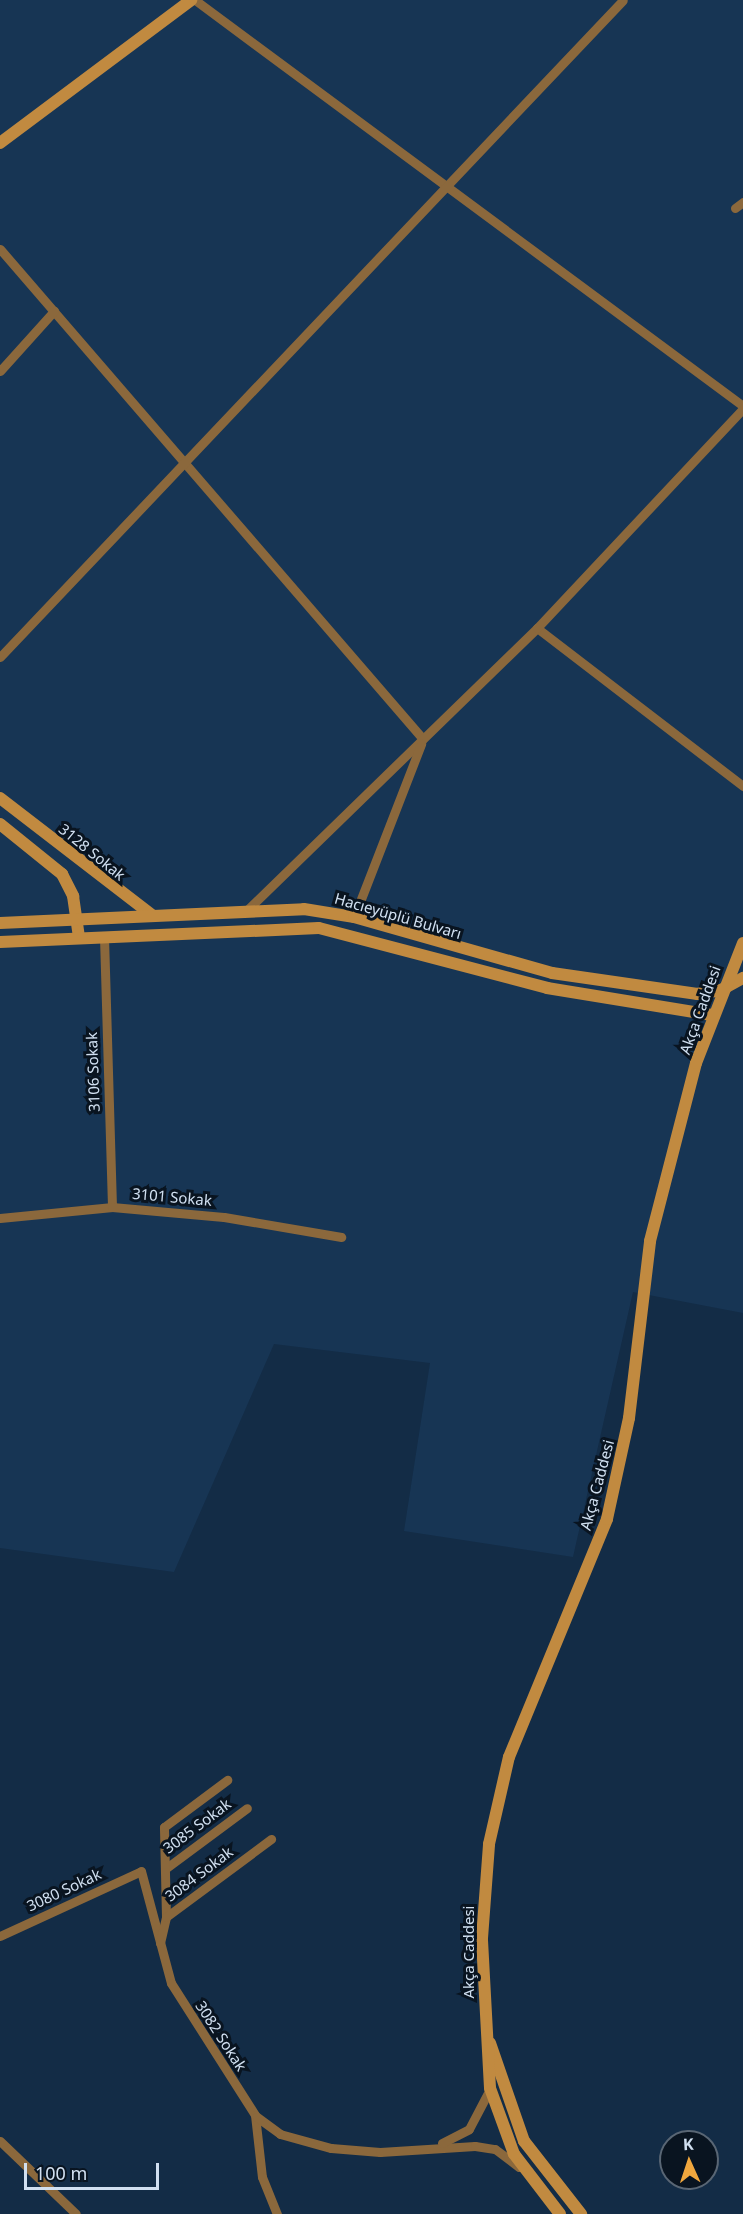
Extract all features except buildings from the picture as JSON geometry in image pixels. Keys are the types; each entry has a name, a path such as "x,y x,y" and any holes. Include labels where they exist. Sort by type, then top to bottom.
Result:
{"street":[{"path":"0,143 193,0 445,184 743,408 537,628 246,911"},
{"path":"0,657 186,465 445,184 623,0"},
{"path":"0,249 423,739"},
{"path":"0,371 54,311"},
{"path":"537,628 743,786"},
{"path":"354,917 423,739"},
{"name":"3128 Sokak","path":"0,798 153,915"},
{"path":"0,824 62,874 79,937"},
{"name":"Hacıeyüplü Bulvarı","path":"0,923 304,909 354,917 552,974 676,993 721,990 743,978"},
{"path":"153,915 154,935"},
{"name":"Hacıeyüplü Bulvarı","path":"0,942 320,928 548,988 712,1015"},
{"name":"3106 Sokak","path":"104,937 112,1207"},
{"name":"Akça Caddesi","path":"560,2214 525,2172 505,2135 490,2088 483,1910 498,1798 519,1730 607,1519 618,1478 650,1241 712,1015 743,943"},
{"path":"548,988 552,974"},
{"name":"3101 Sokak","path":"0,1218 112,1207 224,1216 341,1237"},
{"path":"166,1917 164,1827 227,1780"},
{"name":"3085 Sokak","path":"165,1869 247,1808"},
{"name":"3084 Sokak","path":"159,1943 166,1917 271,1839"},
{"name":"3080 Sokak","path":"0,1936 141,1871"},
{"name":"3082 Sokak","path":"141,1871 159,1943 193,2025 255,2115 262,2177 277,2214"},
{"name":"Akça Caddesi","path":"487,2030 524,2141 581,2214"},
{"path":"432,2147 469,2129 490,2088"},
{"path":"255,2115 280,2134 331,2148 380,2152 432,2147 495,2149 525,2172"},
{"path":"0,2141 76,2214"}],"shaded area":[{"path":"0,0 743,0 743,1313 633,1292 573,1557 404,1531 430,1363 274,1344 174,1572 0,1548"}]}
